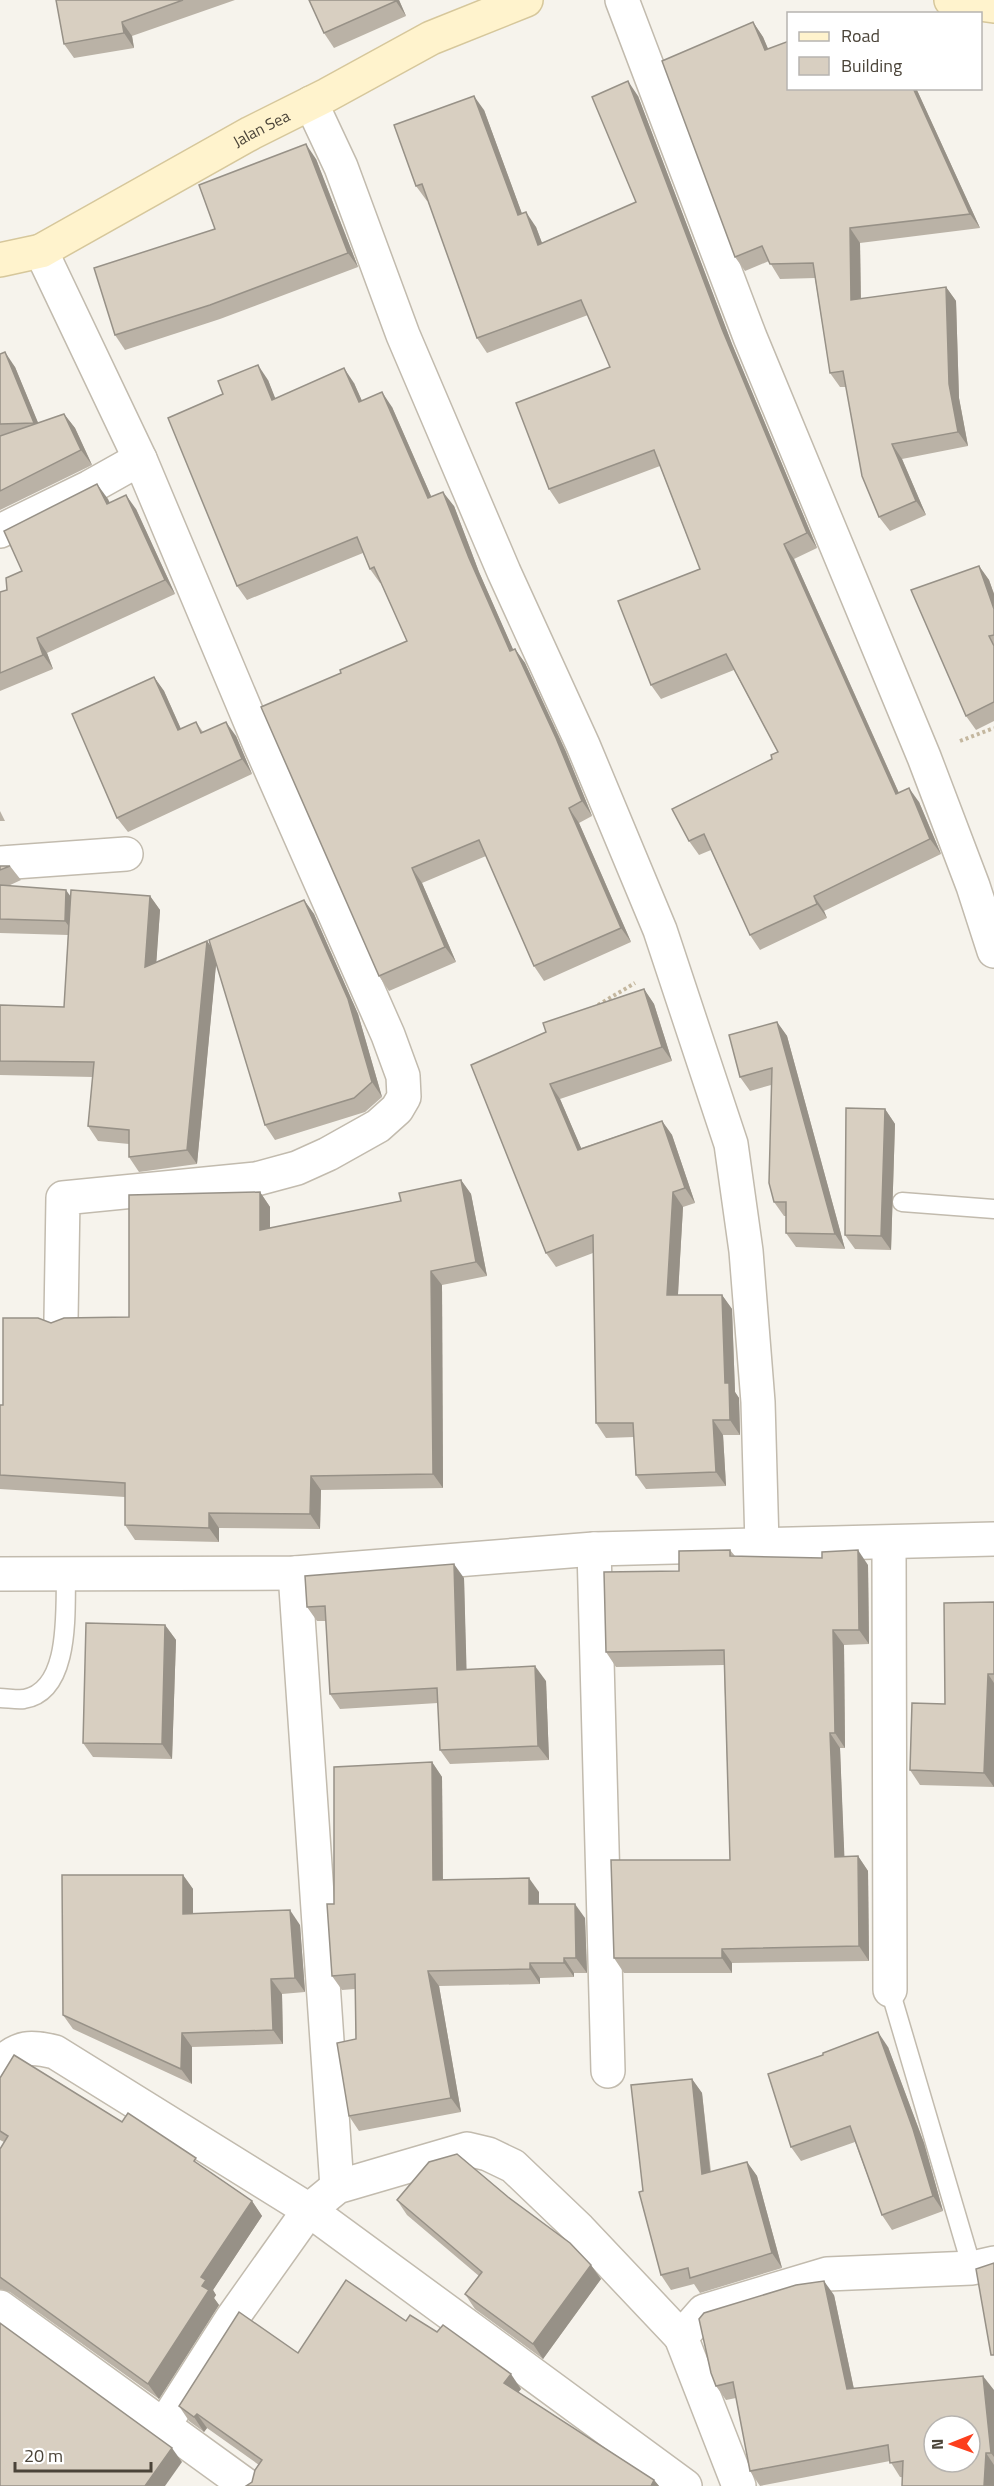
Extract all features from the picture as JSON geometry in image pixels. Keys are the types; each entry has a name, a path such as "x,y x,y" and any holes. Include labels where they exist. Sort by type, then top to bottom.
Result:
{"main road":[{"path":"951,0 994,6"},
{"name":"Jalan Sea","path":"0,260 42,251 251,133 431,38 518,1"}],"street":[{"path":"622,0 750,337 924,757 973,886 994,951"},
{"path":"311,103 341,167 408,346 504,572 584,745 660,930 731,1144 747,1262 758,1402 762,1544"},
{"path":"42,251 140,459 256,736 404,1076 404,1097 397,1109 378,1126 328,1154 297,1167 256,1179 63,1198 61,1319"},
{"path":"0,531 90,488 140,459"},
{"path":"0,863 126,854"},
{"path":"0,1574 295,1573 594,1549 994,1539"},
{"path":"889,1542 890,1990"},
{"path":"594,1549 608,2071"},
{"path":"295,1573 337,2187"},
{"path":"0,2064 15,2051 33,2047 55,2052 309,2210 685,2486"},
{"path":"164,2425 233,2317 309,2210 337,2187 466,2149 488,2154 513,2166 579,2229 681,2337 739,2486"},
{"path":"681,2337 704,2311 827,2274 983,2266"},
{"path":"0,2307 247,2486"}],"lane":[{"path":"902,1202 994,1209"},
{"path":"0,1698 24,1699 40,1692 51,1683 61,1658 66,1575"},
{"path":"890,1990 983,2266"}],"path":[{"path":"591,1010 669,962"}],"building":[{"path":"56,0 183,0 122,22 124,33 64,44"},
{"path":"309,0 395,0 396,1 324,33"},
{"path":"753,22 765,50 787,42 787,90 914,90 970,214 850,228 851,300 946,287 949,384 958,432 892,444 916,501 879,517 862,476 843,371 830,373 813,263 770,264 762,246 735,257 662,61"},
{"path":"628,81 722,329 807,533 784,544 896,794 909,788 930,839 814,896 817,904 750,935 704,834 689,841 672,809 772,759 771,755 778,752 726,654 651,685 618,601 700,569 654,450 549,489 516,403 610,367 581,300 477,338 422,184 416,186 394,125 474,96 518,215 526,212 538,245 636,202 592,97"},
{"path":"306,144 348,253 210,305 115,335 94,268 215,229 199,185"},
{"path":"5,352 34,423 0,424 0,354"},
{"path":"258,365 272,400 344,368 359,402 382,392 428,498 443,492 510,651 515,649 556,738 582,801 569,808 621,928 534,966 479,840 412,868 445,947 379,976 261,707 341,673 340,670 407,641 374,567 370,569 357,537 237,586 168,418 223,394 218,381"},
{"path":"64,414 81,450 0,491 0,436"},
{"path":"97,484 107,504 126,495 165,580 37,638 43,655 0,673 0,592 7,590 6,578 22,571 4,531"},
{"path":"979,566 994,609 994,635 989,636 994,646 994,702 966,716 911,590"},
{"path":"154,677 178,730 196,722 201,733 226,722 242,759 117,818 72,714"},
{"path":"0,885 66,890 65,921 0,919"},
{"path":"71,890 150,896 145,967 207,941 187,1150 129,1157 129,1130 88,1126 94,1062 0,1061 0,1005 64,1007"},
{"path":"304,900 348,999 372,1082 354,1098 265,1125 209,940"},
{"path":"644,989 662,1047 550,1084 578,1150 662,1121 685,1188 673,1192 667,1295 722,1295 725,1383 729,1383 730,1420 713,1420 716,1472 636,1475 633,1423 596,1423 593,1235 546,1253 471,1065 546,1032 543,1023"},
{"path":"777,1022 835,1234 786,1233 786,1202 774,1202 769,1183 772,1068 740,1077 729,1035"},
{"path":"846,1108 885,1109 881,1236 845,1235"},
{"path":"461,1180 476,1262 431,1271 433,1474 311,1476 310,1514 209,1513 209,1528 125,1525 125,1483 0,1475 3,1318 38,1318 51,1323 64,1318 129,1317 129,1195 260,1192 260,1230 401,1201 399,1193"},
{"path":"730,1550 730,1556 822,1558 822,1552 858,1550 859,1630 833,1630 835,1733 830,1733 835,1857 858,1856 859,1946 722,1949 722,1958 614,1958 611,1860 730,1860 724,1650 606,1652 604,1572 679,1571 679,1551"},
{"path":"454,1564 457,1670 535,1666 538,1746 440,1750 437,1688 330,1694 325,1606 307,1607 305,1576"},
{"path":"994,1602 994,1674 988,1674 984,1773 910,1770 912,1703 945,1704 944,1603"},
{"path":"86,1623 165,1625 162,1744 83,1743"},
{"path":"432,1762 433,1880 529,1878 529,1904 575,1904 576,1958 564,1958 564,1963 530,1963 530,1969 428,1971 451,2098 349,2116 337,2043 356,2039 355,1974 332,1976 327,1904 334,1904 334,1767"},
{"path":"62,1875 183,1875 183,1914 290,1910 295,1978 271,1979 273,2030 182,2033 181,2069 63,2015"},
{"path":"878,2032 913,2129 933,2196 882,2215 850,2126 791,2147 768,2074 823,2055 823,2053"},
{"path":"14,2055 122,2122 128,2113 196,2158 194,2161 252,2201 201,2277 206,2280 202,2286 209,2290 148,2384 0,2277 0,2149 8,2136 0,2131 0,2078"},
{"path":"692,2079 702,2174 747,2162 772,2253 690,2278 688,2268 661,2275 639,2192 643,2191 631,2085"},
{"path":"457,2154 508,2197 570,2243 591,2265 533,2344 465,2294 482,2272 397,2200 429,2162"},
{"path":"994,2263 994,2355 991,2355 976,2269"},
{"path":"346,2280 406,2321 410,2315 437,2332 443,2325 511,2374 504,2383 654,2480 651,2486 246,2486 252,2482 255,2470 262,2460 197,2414 194,2417 179,2406 239,2312 298,2353"},
{"path":"824,2281 847,2389 983,2376 991,2453 986,2453 984,2486 902,2486 903,2461 890,2463 888,2445 750,2471 733,2382 716,2386 711,2373 699,2319 704,2313 796,2285"},
{"path":"0,2323 172,2448 145,2486 0,2486"}]}
